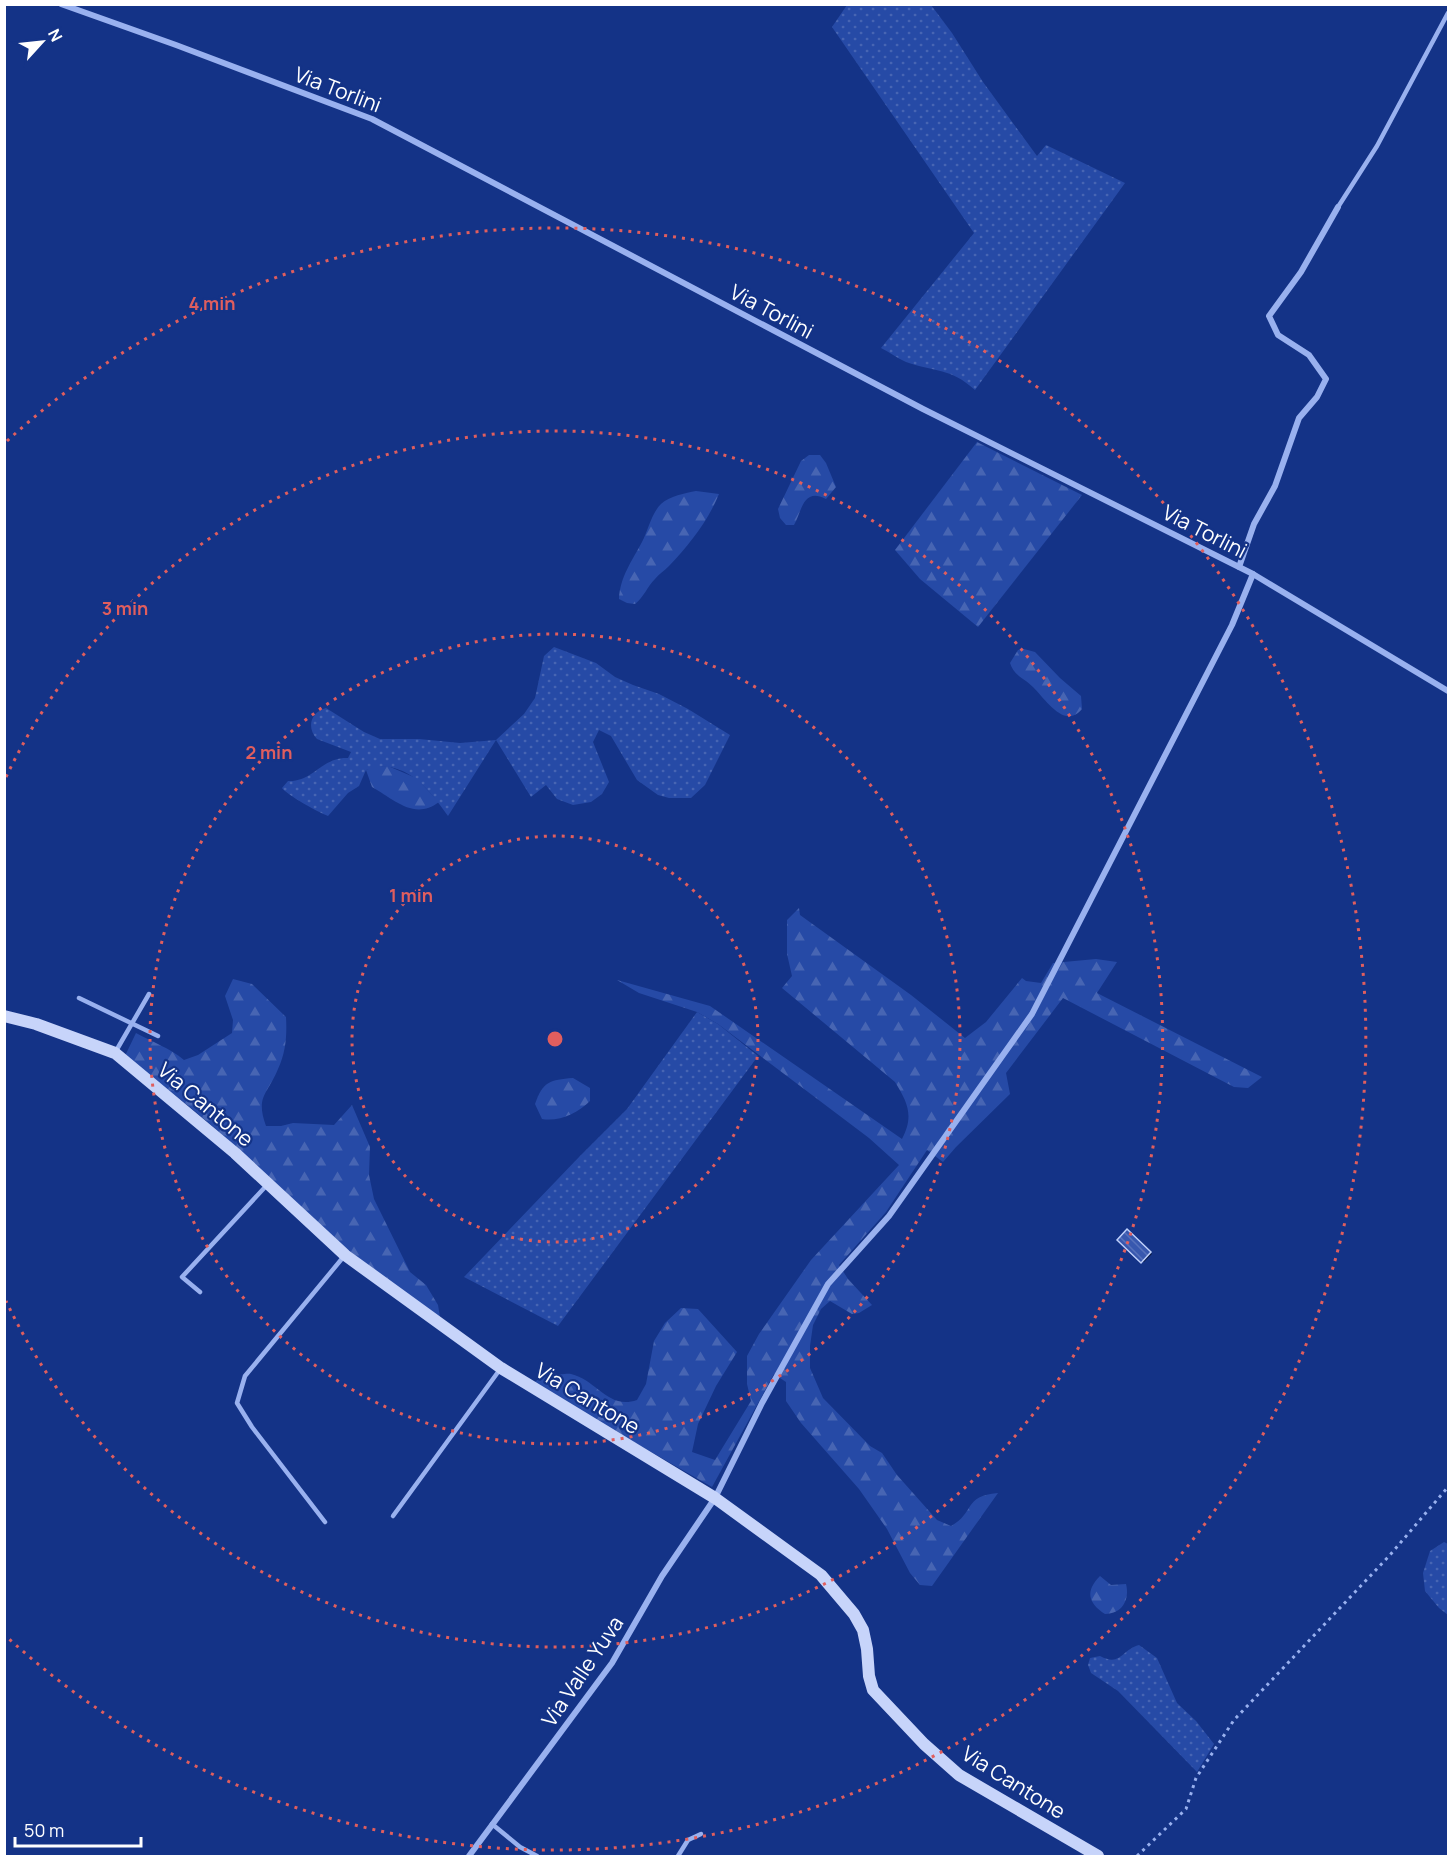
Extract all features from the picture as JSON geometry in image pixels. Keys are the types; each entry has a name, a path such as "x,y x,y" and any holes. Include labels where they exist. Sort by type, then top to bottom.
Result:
{"main road":[{"name":"Via Cantone","path":"4,1016 36,1024 115,1053 235,1153 345,1255 501,1368 715,1498 821,1575 854,1614 863,1630 873,1690 924,1744 960,1775 1098,1857"}],"street":[{"name":"Via Torlini","path":"61,4 372,119 923,409 1253,574 1449,691"},
{"path":"1239,567 1254,524 1275,486 1299,418 1317,397 1326,379 1309,355 1278,335 1269,316 1301,272 1338,207"},
{"name":"Via Valle Yuva","path":"469,1857 612,1663 662,1576 715,1498 762,1403 828,1284 889,1216 1032,1014 1232,625 1253,574"}],"lane":[{"path":"1338,207 1377,146 1449,13"},
{"path":"115,1053 149,994"},
{"path":"79,998 158,1036"},
{"path":"200,1292 182,1277 268,1184"},
{"path":"325,1522 252,1427 237,1403 244,1376 345,1255"},
{"path":"393,1516 501,1368"},
{"path":"492,1824 520,1847 537,1857"},
{"path":"678,1857 688,1840 701,1834"}],"path":[{"path":"1137,1857 1186,1809 1196,1778 1234,1720 1390,1554 1449,1487"}],"green space":[{"path":"847,5 931,5 1037,156 1046,145 1125,183 975,390 950,374 906,362 881,348 974,233 832,27"},
{"path":"977,442 1082,495 978,627 920,579 895,550"},
{"path":"809,455 820,455 836,487 826,499 818,496 808,498 794,525 786,525 780,518 778,509 801,461"},
{"path":"696,491 719,494 697,532 635,604 619,599 624,576 658,508 668,499"},
{"path":"554,647 596,663 615,677 659,694 730,735 705,785 691,798 669,798 658,795 637,780 611,736 599,730 593,742 609,782 602,794 591,802 573,805 557,799 546,785 531,797 496,740 524,714 535,698 544,656"},
{"path":"1018,650 1035,652 1081,696 1082,709 1076,715 1062,715 1056,711 1017,674 1010,663"},
{"path":"326,708 364,732 380,739 419,739 460,743 496,740 448,816 416,779 390,767 366,770 359,786 348,793 328,816 296,799 282,788 288,781 305,778 331,761 348,758 351,752 317,739 312,730 314,716"},
{"path":"388,766 416,778 439,802 430,807 413,809 396,802 372,787 366,770"},
{"path":"799,908 800,915 911,995 965,1038 986,1022 1022,978 1026,981 1041,983 1053,963 1096,959 1117,962 1097,993 1262,1077 1248,1088 1234,1087 1063,998 1006,1073 1010,1094 943,1162 927,1150 886,1212 839,1265 848,1279 872,1305 859,1313 852,1314 830,1301 821,1309 813,1325 810,1368 823,1398 870,1446 882,1453 897,1475 937,1520 951,1526 964,1516 974,1501 998,1493 932,1586 920,1585 910,1573 887,1529 859,1489 801,1423 786,1401 786,1382 774,1374 712,1487 533,1384 547,1375 569,1374 580,1377 610,1398 627,1402 637,1400 646,1384 654,1341 665,1323 681,1308 698,1309 737,1352 716,1386 698,1424 692,1452 715,1460 751,1401 747,1384 747,1356 759,1334 811,1260 899,1165 869,1138 718,1024 697,1012 639,993 617,980 710,1006 902,1139 908,1123 908,1110 895,1082 782,988 792,976 787,954 787,920"},
{"path":"233,979 252,984 286,1017 283,1056 262,1101 266,1126 293,1123 334,1125 352,1105 370,1147 369,1175 374,1199 410,1272 426,1285 438,1305 440,1317 355,1256 210,1124 124,1058 136,1033 184,1060 198,1055 232,1033 233,1020 225,996"},
{"path":"697,1012 718,1024 758,1056 558,1326 464,1277 627,1109"},
{"path":"573,1078 590,1088 590,1101 568,1116 542,1119 535,1104 544,1086 553,1081"},
{"path":"1444,1542 1448,1544 1448,1615 1425,1591 1423,1573 1430,1551"},
{"path":"1100,1576 1111,1585 1126,1584 1126,1601 1116,1612 1105,1614 1092,1601 1090,1596 1092,1587"},
{"path":"1139,1645 1157,1658 1177,1703 1196,1721 1214,1744 1197,1772 1118,1691 1091,1673 1088,1665 1090,1658 1100,1656 1112,1660 1117,1659"}],"building":[{"path":"1127,1229 1151,1252 1141,1263 1117,1240"}]}
